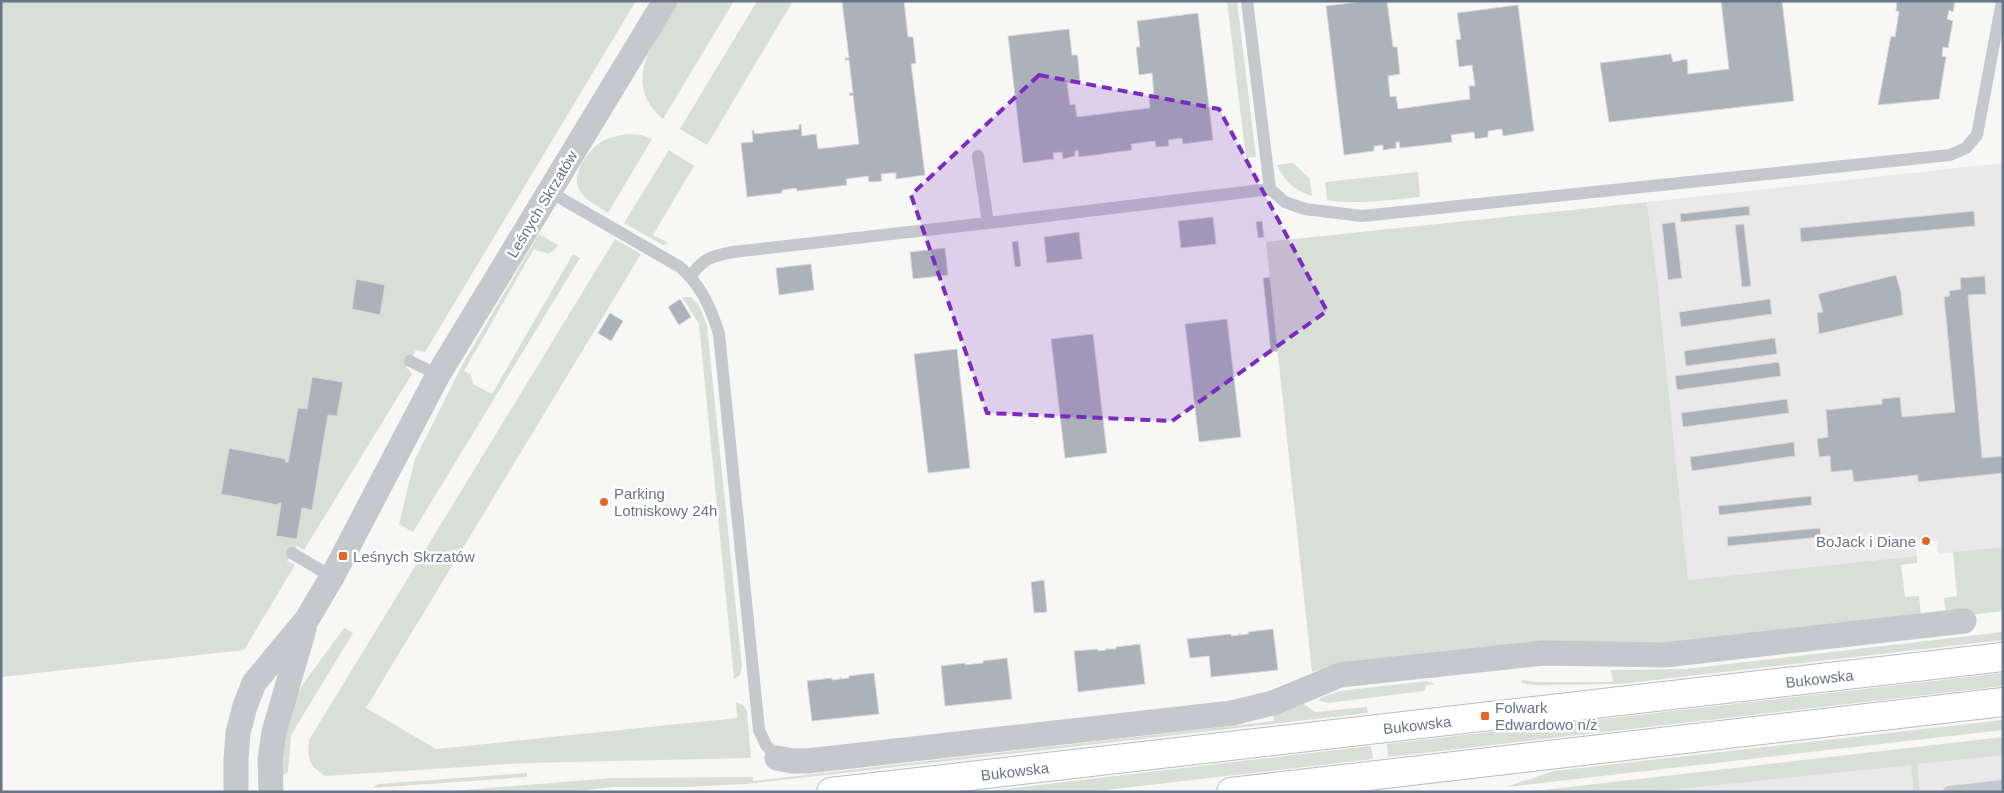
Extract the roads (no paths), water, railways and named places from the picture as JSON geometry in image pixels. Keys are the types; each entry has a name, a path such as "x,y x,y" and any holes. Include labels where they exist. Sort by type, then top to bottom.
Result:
{"main road":[{"name":"Bukowska","path":"832,792 2003,657"},
{"path":"1231,792 1336,786 2003,702"}],"street":[{"name":"Leśnych Skrzatów","path":"236,792 237,742 240,724 254,683 307,619 332,576 438,376 664,1"},
{"name":"Leśnych Skrzatów","path":"272,792 270,760 274,732 307,619"},
{"path":"777,758 792,761 808,760 1232,713 1273,703 1340,675 1543,653 1665,655 1964,622"}],"lane":[{"path":"1247,1 1270,189 1285,202 1305,209 1362,216 1950,155 1966,148 1977,135 2002,1"},
{"path":"978,156 988,223"},
{"path":"690,277 698,266 710,257 733,252 1270,189"},
{"path":"550,192 680,267 703,294 713,313 719,334 759,730 766,745 777,758"},
{"path":"410,361 438,376"},
{"path":"292,553 332,576"},
{"path":"1949,792 2003,786"}],"place":[{"name":"Parking Lotniskowy 24h","path":"604,502"},
{"name":"BoJack i Diane","path":"1926,541"},
{"name":"Leśnych Skrzatów","path":"343,556"},
{"name":"Folwark Edwardowo n/ż","path":"1485,716"}]}
